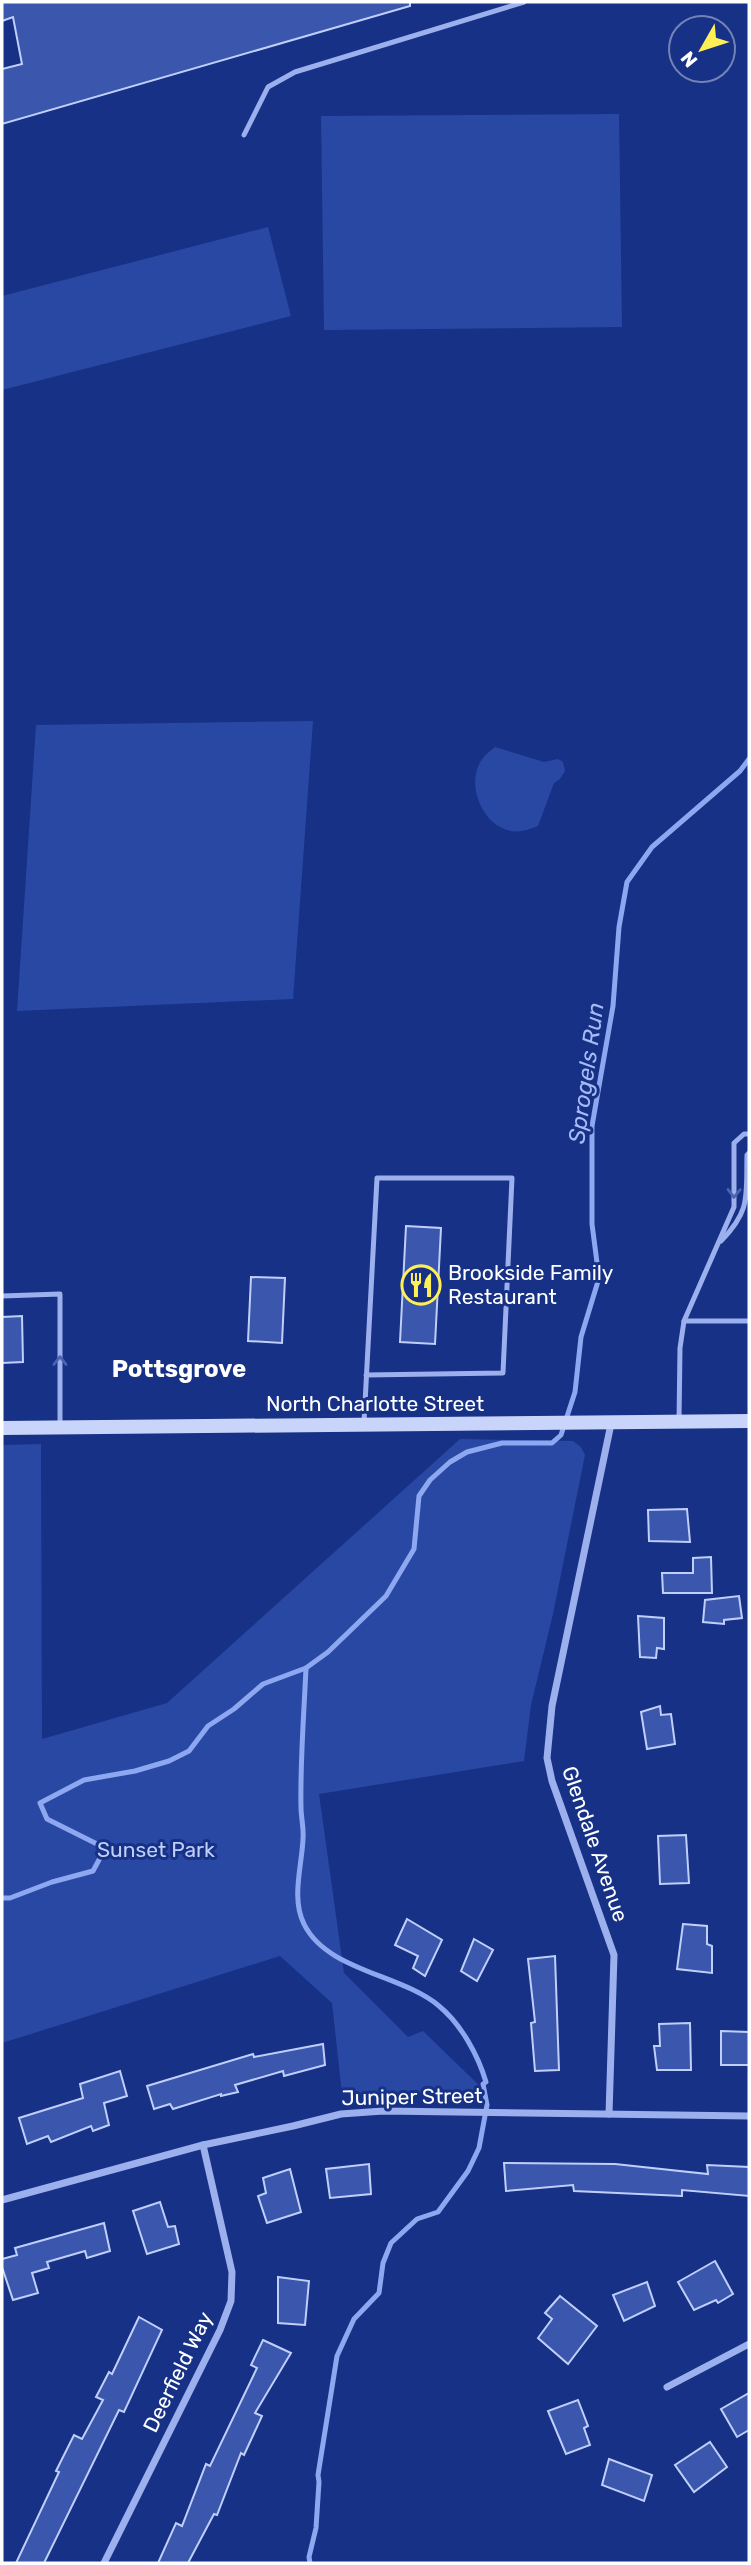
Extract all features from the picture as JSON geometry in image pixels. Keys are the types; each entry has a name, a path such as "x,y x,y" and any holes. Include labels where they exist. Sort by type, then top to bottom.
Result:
{"main road":[{"name":"North Charlotte Street","path":"2,1428 749,1421"}],"street":[{"name":"Glendale Avenue","path":"609,2114 614,1955 552,1781 547,1758 552,1706 611,1424"},
{"name":"Juniper Street","path":"2,2200 203,2145 341,2114 383,2111 749,2116"},
{"name":"Deerfield Way","path":"104,2563 214,2343 231,2301 232,2272 203,2145"},
{"path":"667,2387 749,2344"}],"lane":[{"path":"244,135 268,87 295,72 524,2"},
{"path":"679,1422 680,1348 684,1321 734,1208 734,1143 744,1134 749,1134"},
{"path":"718,1245 738,1223 746,1206 749,1153"},
{"path":"364,1425 366,1375 377,1178 512,1178 503,1373 366,1375"},
{"path":"2,1296 60,1294 60,1428"},
{"path":"684,1321 749,1321"}],"green space":[{"path":"619,114 622,327 324,330 321,116"},
{"path":"268,227 291,316 2,390 2,296"},
{"path":"313,721 293,999 17,1011 36,725"},
{"path":"495,747 544,762 558,759 563,762 565,771 554,783 538,826 511,831 492,821 484,812 479,802 475,779 483,758"},
{"name":"Sunset Park","path":"460,1439 573,1441 581,1447 585,1455 553,1614 531,1705 524,1761 319,1794 344,1973 408,2037 423,2031 487,2093 342,2094 332,2003 280,1956 2,2043 2,1445 41,1444 42,1739 167,1703"}],"building":[{"path":"2,2 410,2 410,6 2,124 2,69 22,64 13,17 2,21"},
{"name":"Brookside Family Restaurant","path":"406,1226 441,1228 435,1344 400,1342"},
{"path":"251,1277 285,1278 282,1343 248,1341"},
{"path":"22,1316 23,1362 2,1363 2,1317"},
{"path":"687,1509 690,1542 649,1541 648,1510"},
{"path":"711,1557 712,1593 663,1593 662,1573 693,1573 693,1558"},
{"path":"739,1596 742,1618 724,1620 724,1624 703,1622 705,1600"},
{"path":"638,1616 664,1618 664,1649 657,1648 656,1658 640,1657"},
{"path":"660,1706 661,1715 671,1714 675,1744 647,1749 641,1712"},
{"path":"686,1835 689,1883 660,1884 658,1836"},
{"path":"407,1919 442,1940 425,1976 413,1968 418,1956 395,1945"},
{"path":"683,1924 707,1926 707,1944 712,1946 712,1973 677,1969"},
{"path":"474,1939 493,1950 477,1981 461,1971"},
{"path":"555,1956 559,2070 535,2071 531,2023 535,2022 528,1959"},
{"path":"690,2023 691,2070 657,2070 654,2046 660,2046 659,2024"},
{"path":"721,2031 749,2032 749,2065 721,2065"},
{"path":"323,2044 325,2065 284,2076 283,2071 235,2085 238,2092 221,2094 173,2109 170,2104 154,2109 147,2086 253,2054 254,2057"},
{"path":"120,2071 127,2096 104,2103 109,2125 93,2131 91,2126 51,2142 48,2136 27,2144 19,2118 83,2098 80,2084"},
{"path":"504,2163 615,2164 708,2174 707,2165 749,2167 749,2196 682,2190 682,2196 574,2191 573,2185 506,2191"},
{"path":"369,2164 371,2194 330,2198 326,2169"},
{"path":"290,2169 301,2212 267,2223 258,2196 266,2193 263,2178"},
{"path":"160,2202 168,2227 175,2226 179,2244 147,2254 133,2211"},
{"path":"104,2223 110,2251 87,2258 85,2251 47,2262 49,2268 32,2273 38,2293 13,2300 2,2259 17,2255 15,2248"},
{"path":"715,2261 733,2294 718,2303 716,2300 694,2310 678,2282"},
{"path":"278,2277 309,2281 305,2325 278,2323"},
{"path":"647,2282 655,2306 624,2321 613,2295"},
{"path":"560,2296 597,2326 568,2364 538,2338 552,2319 545,2313"},
{"path":"139,2317 162,2330 124,2412 119,2410 44,2563 16,2563 74,2435 82,2439 103,2400 96,2397 109,2372 112,2374"},
{"path":"263,2340 291,2353 255,2413 262,2416 244,2455 241,2453 217,2515 214,2514 188,2563 158,2563 176,2523 182,2526 206,2464 210,2466 257,2368 251,2365"},
{"path":"749,2393 749,2430 737,2437 721,2409"},
{"path":"578,2400 588,2426 584,2428 590,2445 566,2454 548,2411"},
{"path":"710,2442 727,2467 694,2492 675,2465"},
{"path":"609,2459 652,2475 644,2501 602,2485"}],"waterway":[{"name":"Sprogels Run","path":"2,1898 10,1898 52,1882 93,1871 100,1858 101,1846 47,1819 40,1803 84,1780 135,1771 169,1761 189,1751 208,1726 234,1709 263,1684 306,1668 328,1652 386,1596 414,1549 419,1496 430,1480 450,1462 467,1452 502,1443 552,1443 561,1435 575,1392 581,1337 599,1278 592,1224 592,1126 613,1006 619,927 627,882 652,847 740,771 749,759"},
{"path":"306,1668 301,1772 303,1835 298,1893 304,1924 315,1940 329,1952 423,1995 447,2013 468,2041 478,2061 486,2082 483,2084 487,2105 479,2148 468,2171 438,2212 417,2219 391,2243 383,2263 379,2293 354,2319 337,2356 318,2475 316,2528 310,2563"}],"place":[{"name":"Brookside Family Restaurant","path":"421,1285"}],"district":[{"name":"Pottsgrove","path":"179,1369"}]}
